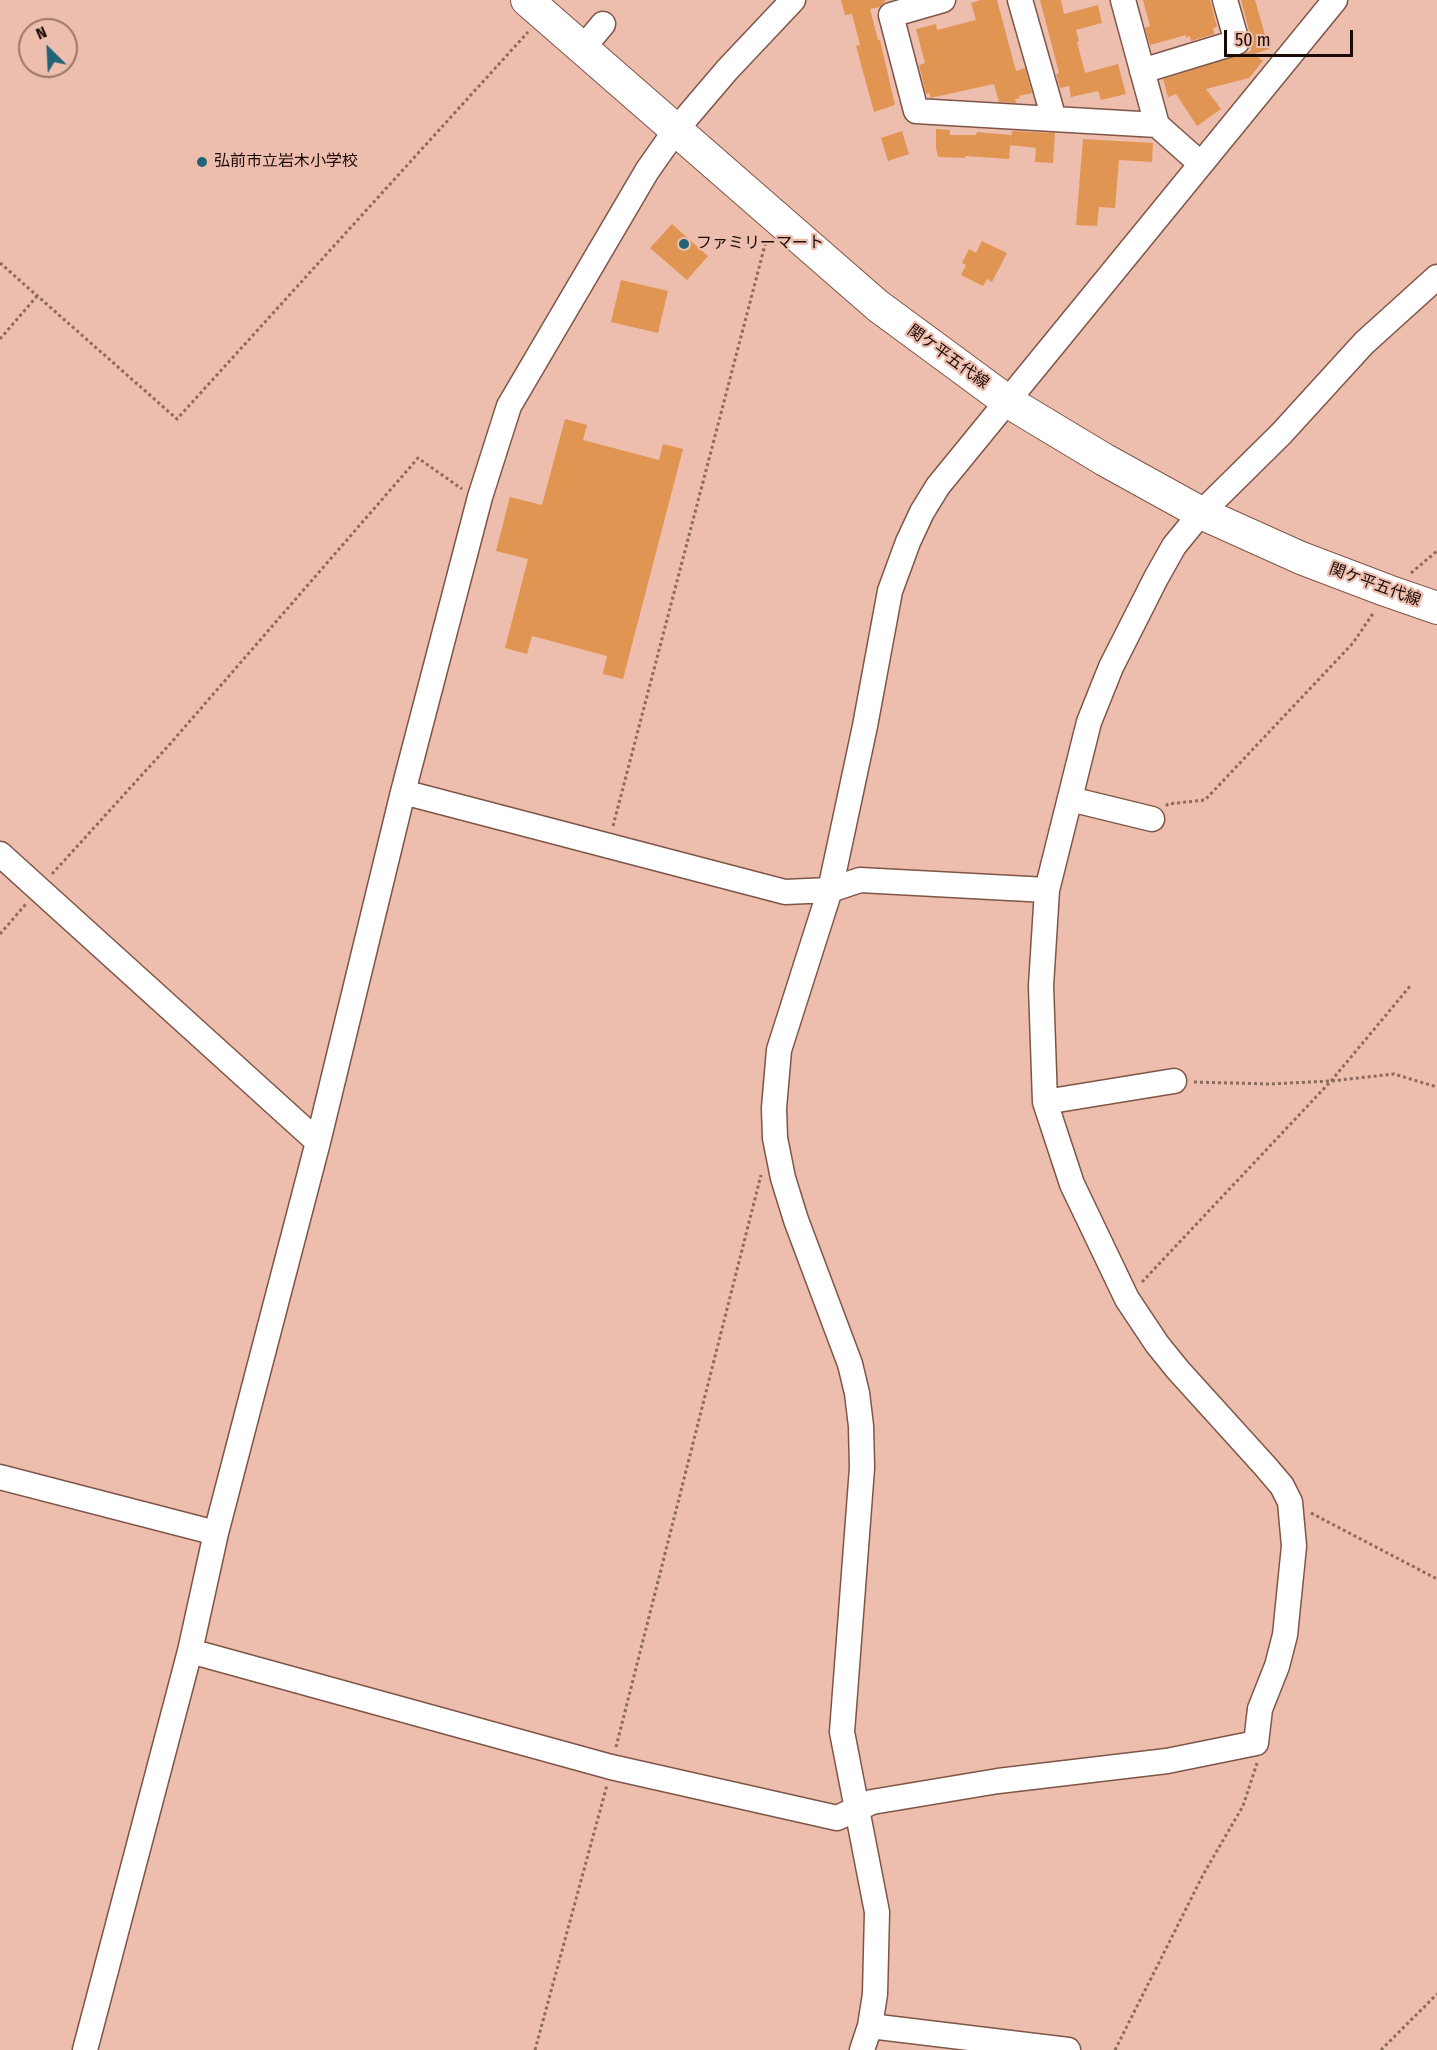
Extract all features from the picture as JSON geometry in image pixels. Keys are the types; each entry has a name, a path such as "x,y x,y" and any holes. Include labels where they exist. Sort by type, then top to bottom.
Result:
{"main road":[{"name":"関ケ平五代線","path":"536,7 675,131 878,306 1007,401 1105,460 1201,513 1301,558 1437,608"}],"street":[{"path":"85,2050 318,1142 403,792 480,497 509,406 647,171 675,131 727,70 793,0"},
{"path":"943,0 891,15 916,111 1157,125"},
{"path":"1020,0 1054,119"},
{"path":"1123,0 1157,125 1202,164"},
{"path":"1142,71 1237,42 1226,0"},
{"path":"862,2050 870,2026 875,1994 877,1912 842,1732 862,1468 861,1426 857,1393 842,1337 796,1220 783,1178 775,1138 774,1108 779,1050 830,890 865,726 890,591 922,512 938,486 1335,0"},
{"path":"582,49 603,24"},
{"path":"189,1651 612,1767 837,1818 872,1802 998,1781 1167,1761 1256,1743 1260,1709 1277,1666 1285,1635 1294,1546 1290,1502 1265,1466 1157,1344 1127,1299 1072,1184 1045,1102 1041,986 1047,890 1089,722 1111,667 1174,546 1201,513 1281,434 1364,343 1437,277"},
{"path":"403,792 785,892 830,890 860,880 1047,890"},
{"path":"1070,799 1152,819"},
{"path":"0,854 318,1142"},
{"path":"1045,1102 1174,1081"},
{"path":"0,1477 216,1533"},
{"path":"870,2026 1068,2050"}],"path":[{"path":"0,263 177,419 536,7"},
{"path":"608,846 773,214"},
{"path":"0,339 38,296"},
{"path":"0,934 418,458 463,489 480,497"},
{"path":"1152,819 1168,804 1205,800 1353,643 1388,591 1437,551"},
{"path":"1127,1299 1331,1080 1411,985"},
{"path":"1174,1081 1269,1084 1394,1074 1437,1087"},
{"path":"535,2050 612,1767 763,1171"},
{"path":"1290,1502 1437,1579"},
{"path":"1115,2050 1204,1873 1243,1806 1257,1761 1256,1743"},
{"path":"1381,2050 1437,1994"}],"building":[{"path":"841,0 886,0 880,7 870,9 878,40 880,40 895,105 874,112 856,46 860,45 852,14 845,15"},
{"path":"981,0 997,0 1016,71 1025,68 1032,93 1019,96 1020,98 1015,99 1016,103 999,102 994,84 930,98 930,93 926,94 919,65 925,63 916,29 936,24 937,30 976,20 971,3"},
{"path":"1040,0 1061,0 1064,14 1098,5 1102,23 1076,30 1085,73 1118,64 1126,94 1101,100 1098,91 1071,97 1069,86 1060,88 1056,74 1059,73"},
{"path":"1143,0 1210,0 1217,27 1213,28 1214,34 1191,41 1190,36 1186,38 1186,35 1150,45 1145,28 1150,26"},
{"path":"1241,0 1255,0 1269,49 1254,54 1263,61 1249,78 1206,89 1221,109 1197,126 1176,94 1168,97 1163,79 1251,51 1251,38"},
{"path":"936,129 950,130 950,135 976,135 977,132 1011,135 1009,159 938,157"},
{"path":"902,131 909,154 888,161 881,138"},
{"path":"1012,131 1055,133 1053,163 1035,162 1036,148 1010,145"},
{"path":"1083,139 1153,143 1152,162 1119,160 1115,208 1099,207 1097,226 1076,225"},
{"path":"672,224 708,256 687,280 650,248"},
{"path":"982,241 1007,253 992,282 987,279 983,286 961,275 966,265 962,263 969,249 976,253"},
{"path":"621,280 668,291 658,333 611,322"},
{"path":"565,419 587,425 583,440 659,460 663,444 683,449 623,679 603,674 607,656 532,636 527,654 505,648 528,559 496,551 510,497 542,505"}],"place":[{"name":"弘前市立岩木小学校","path":"202,162"},
{"name":"ファミリーマート","path":"684,244"}]}
